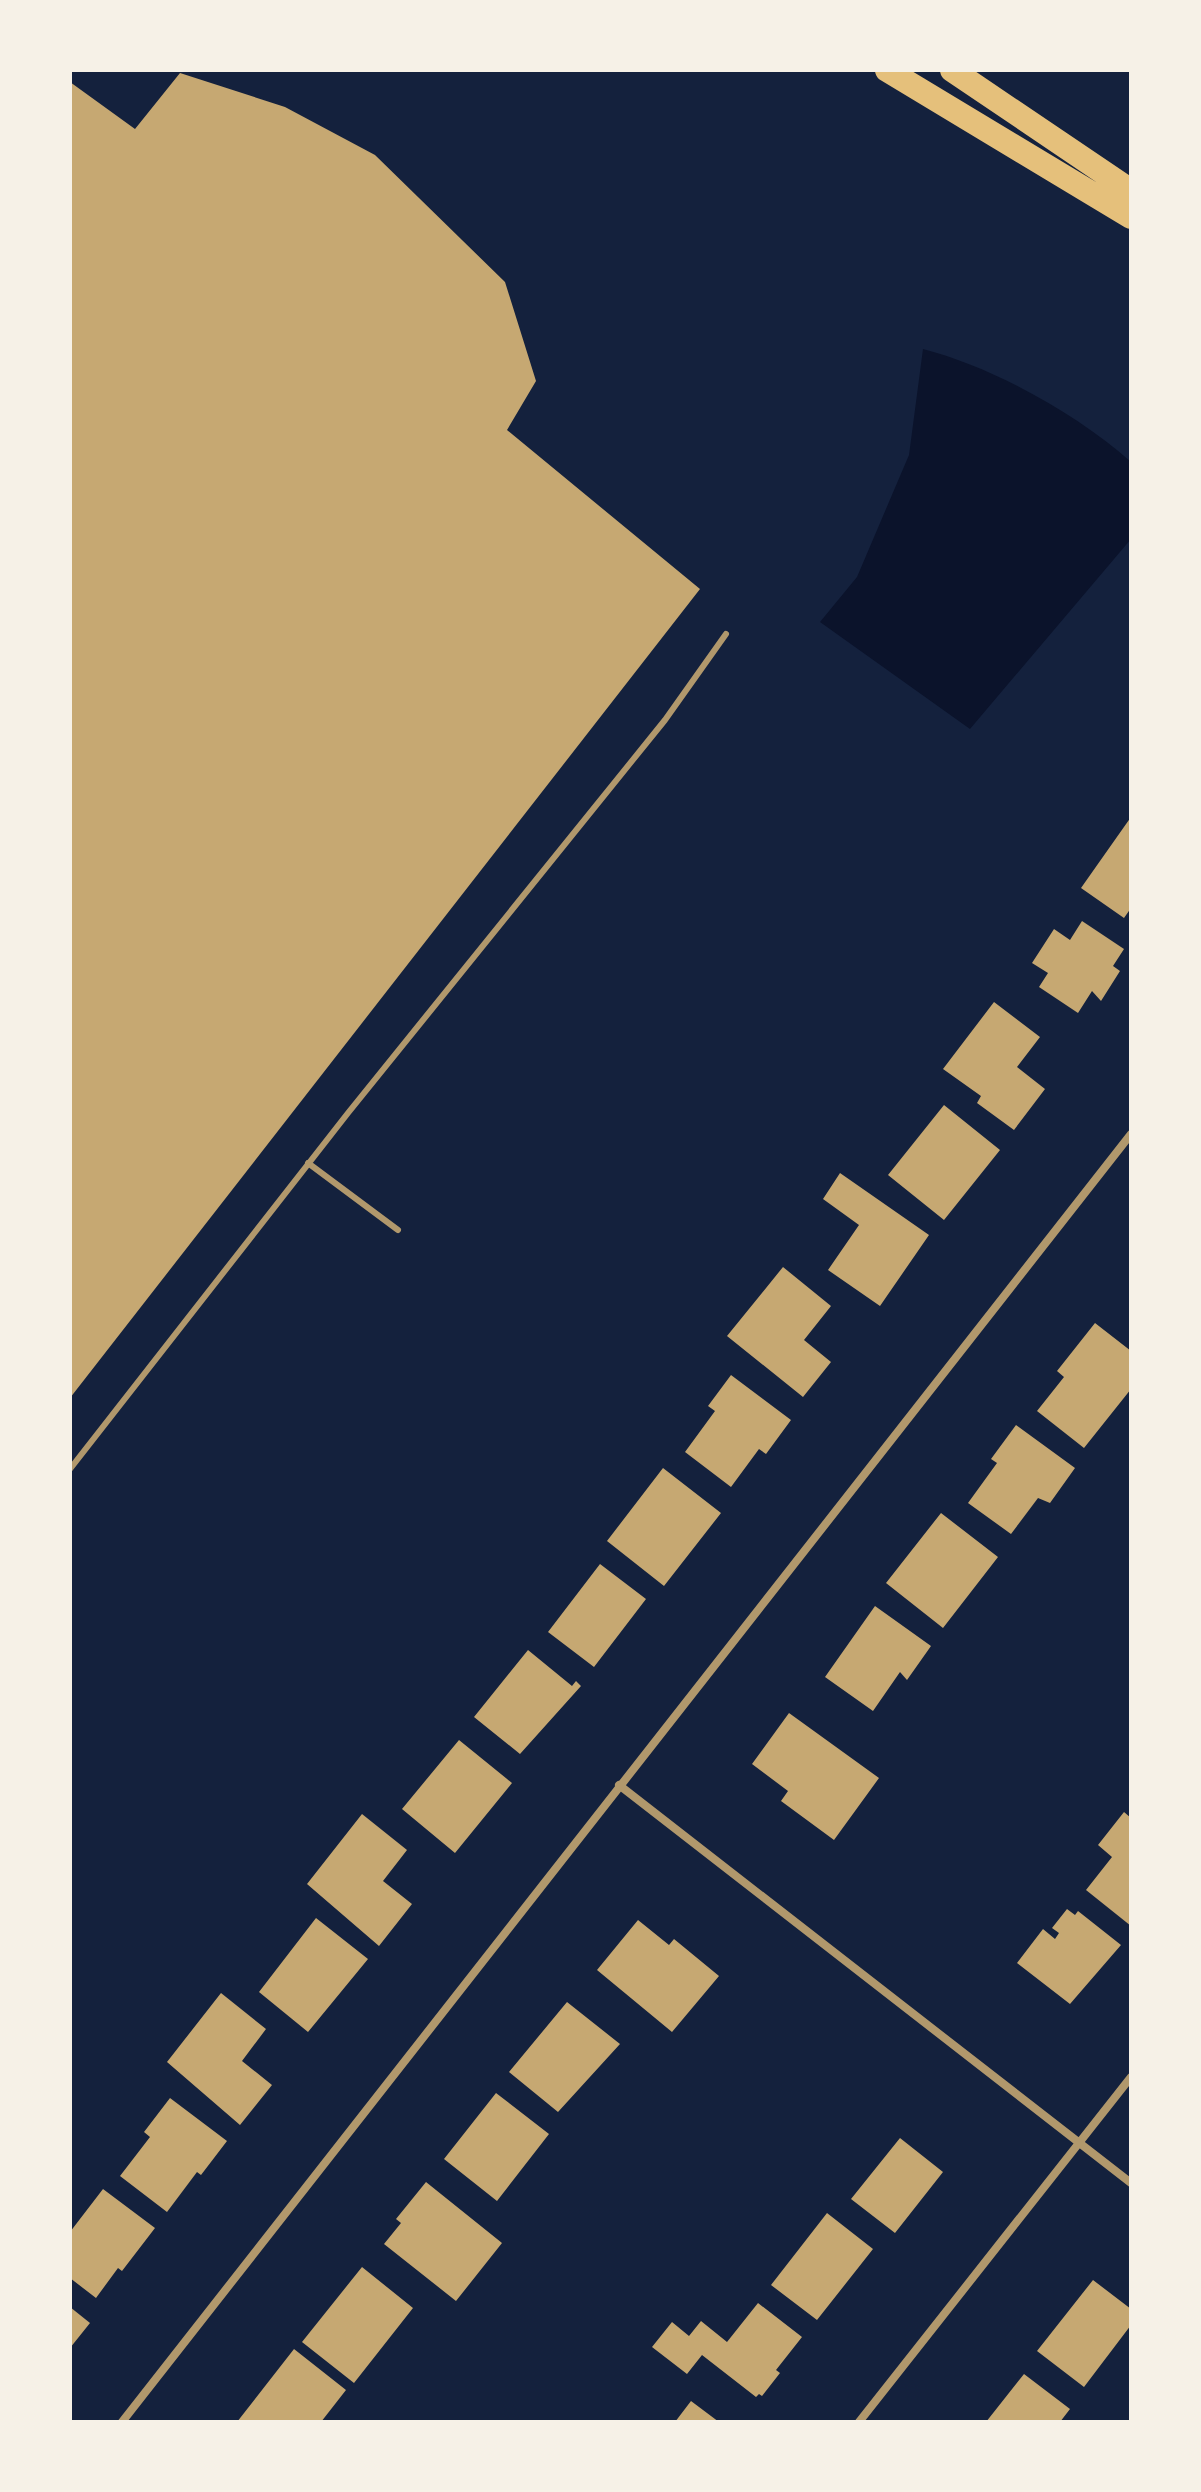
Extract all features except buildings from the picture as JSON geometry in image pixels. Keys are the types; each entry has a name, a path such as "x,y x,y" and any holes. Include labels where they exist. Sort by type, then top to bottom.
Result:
{"highway":[{"path":"887,70 1131,217"},
{"path":"952,70 1131,191"}],"street":[{"path":"122,2422 1131,1134"},
{"path":"619,1785 1131,2183"},
{"path":"859,2422 1131,2077"}],"lane":[{"path":"70,1469 308,1163 665,720 726,634"},
{"path":"308,1163 398,1230"}],"water":[{"path":"923,349 977,368 1033,394 1086,427 1131,462 1131,539 970,729 820,622 857,577 909,455"}]}
